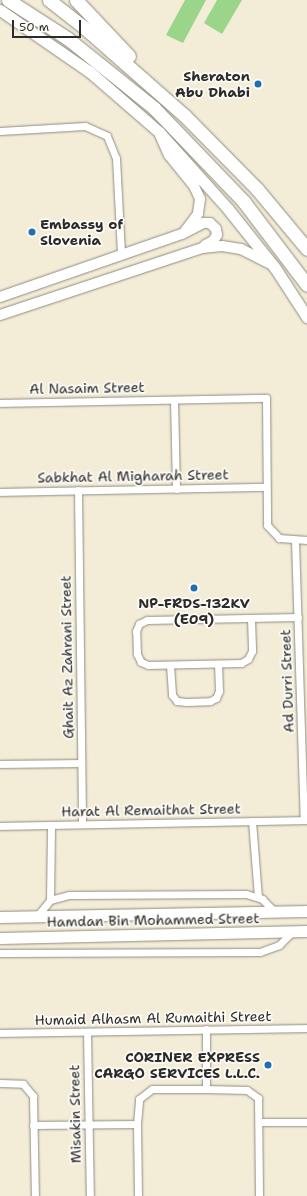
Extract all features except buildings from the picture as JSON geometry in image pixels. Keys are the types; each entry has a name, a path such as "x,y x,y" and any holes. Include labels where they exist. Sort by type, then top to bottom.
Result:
{"highway":[{"path":"8,0 67,38 154,108 228,184 274,239 307,285"},
{"path":"49,0 163,95 224,153 307,249"},
{"path":"76,0 163,95"}],"main road":[{"path":"0,10 90,72 159,132 214,192 275,268 307,317"},
{"path":"159,132 169,155 194,186 200,199 198,214 182,234"},
{"path":"0,297 182,234 204,223 212,225 216,229 213,241 192,251"},
{"path":"0,315 211,246 232,247 259,256 275,268"},
{"name":"Hamdan Bin Mohammed Street","path":"0,916 307,911"},
{"name":"Hamdan Bin Mohammed Street","path":"0,938 307,931"}],"street":[{"path":"0,131 85,126 107,136 116,158 121,254"},
{"name":"Al Nasaim Street","path":"0,403 266,398 266,487"},
{"path":"174,400 176,488"},
{"path":"266,487 266,518 270,530 279,538 307,540"},
{"name":"Sabkhat Al Migharah Street","path":"0,492 266,487"},
{"name":"Ghait Az Zahrani Street","path":"78,490 82,824"},
{"name":"Ad Durri Street","path":"295,540 306,820"},
{"path":"251,619 252,651 248,659 241,663 148,665 138,658 136,631 143,621 298,617"},
{"path":"170,665 172,695 178,701 186,702 210,701 216,698 219,691 218,664"},
{"path":"0,764 81,763"},
{"name":"Harat Al Remaithat Street","path":"0,826 306,820"},
{"name":"Harat Al Remaithat Street","path":"252,821 258,897"},
{"name":"Harat Al Remaithat Street","path":"50,900 51,825"},
{"name":"Hamdan Bin Mohammed Street","path":"38,915 50,900 69,895 246,894 258,897 274,911"},
{"path":"0,953 260,952 279,945 293,931"},
{"name":"Humaid Alhasm Al Rumaithi Street","path":"0,1033 307,1028"},
{"path":"206,1029 206,1089"},
{"name":"Misakin Street","path":"87,1032 90,1196"},
{"path":"0,1083 18,1082 31,1091 34,1125 35,1196"},
{"path":"138,1196 137,1104 147,1091 206,1089 247,1090 254,1092 259,1101 259,1196"},
{"path":"260,1122 307,1122"},
{"path":"34,1125 137,1124"}],"green space":[{"path":"185,0 206,0 183,43 166,35"},
{"path":"217,0 242,0 222,34 204,23"}],"place":[{"name":"Sheraton Abu Dhabi","path":"258,84"},
{"name":"Embassy of Slovenia","path":"32,232"},
{"name":"NP-FRDS-132KV (E09)","path":"194,588"},
{"name":"CORINER EXPRESS CARGO SERVICES L.L.C.","path":"268,1065"}]}
